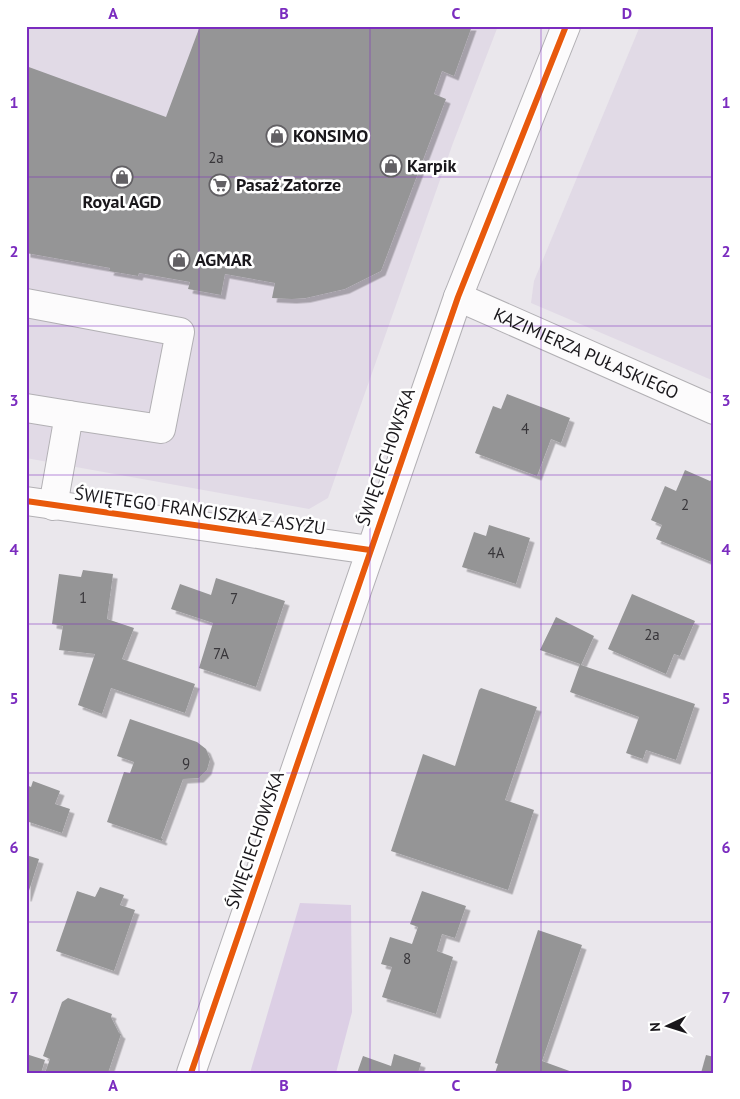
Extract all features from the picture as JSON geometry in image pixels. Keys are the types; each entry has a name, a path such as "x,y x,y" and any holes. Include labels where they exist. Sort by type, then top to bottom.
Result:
{"street":[{"name":"ŚWIĘCIECHOWSKA","path":"191,1073 458,297 566,26"},
{"name":"KAZIMIERZA PUŁASKIEGO","path":"458,297 714,410"},
{"path":"26,303 180,332 161,429 26,408"},
{"path":"53,506 69,415"},
{"name":"ŚWIĘTEGO FRANCISZKA Z ASYŻU","path":"26,501 370,550"}],"shaded area":[{"path":"26,26 498,26 453,143 328,498 309,509 26,458"},
{"path":"640,26 714,26 714,381 531,303 534,281"},
{"path":"300,903 351,905 352,1012 336,1073 250,1073"}],"building":[{"name":"Pasaż Zatorze","path":"200,26 472,26 454,76 442,71 434,94 446,99 381,271 345,289 306,298 272,298 275,283 225,274 221,295 188,289 190,282 139,273 138,276 109,271 110,268 26,253 26,66 166,117"},
{"path":"507,394 570,418 561,443 551,439 537,476 475,453 493,406 501,409"},
{"path":"685,470 710,481 714,477 714,563 656,539 662,525 651,520 665,486 676,491"},
{"path":"489,525 530,538 516,584 462,567 474,532 486,536"},
{"path":"83,570 113,574 107,619 134,628 122,659 195,684 185,713 111,688 102,714 78,705 95,654 59,650 63,626 52,624 59,574 81,577"},
{"path":"216,578 285,601 256,687 199,668 213,623 171,609 180,584 211,595"},
{"path":"632,594 695,621 680,656 674,654 666,674 608,649"},
{"path":"556,617 594,636 581,665 695,704 676,760 646,750 643,759 626,753 639,717 570,692 580,664 540,650"},
{"path":"481,688 537,707 505,800 534,810 508,890 391,851 423,754 455,766"},
{"path":"130,719 197,742 206,749 210,759 207,770 199,778 183,779 161,838 163,839 162,841 107,822 124,772 130,773 134,762 117,756"},
{"path":"33,781 60,791 55,804 70,809 62,833 26,821 26,785 31,787"},
{"path":"26,855 39,859 27,897 26,897"},
{"path":"100,887 124,895 120,905 135,910 114,971 56,951 77,891 95,897"},
{"path":"422,891 466,906 455,938 442,934 437,951 453,957 436,1014 382,997 392,967 381,964 390,937 412,944 418,927 410,924"},
{"path":"538,930 582,945 542,1061 575,1073 495,1073 498,1064 495,1063"},
{"path":"68,998 112,1014 111,1017 121,1034 108,1073 45,1073 50,1059 43,1056 62,1002"},
{"path":"26,1054 45,1060 41,1073 26,1073"},
{"path":"394,1054 421,1063 418,1073 357,1073 363,1056 391,1066"},
{"path":"706,1055 714,1057 714,1073 701,1073"}],"cycle path":[{"path":"191,1073 458,297 566,26"},
{"path":"26,501 370,550"}],"place":[{"name":"KONSIMO","path":"277,136"},
{"name":"Karpik","path":"391,166"},
{"name":"Royal AGD","path":"122,177"},
{"name":"Pasaż Zatorze","path":"220,185"},
{"name":"AGMAR","path":"179,260"}]}
